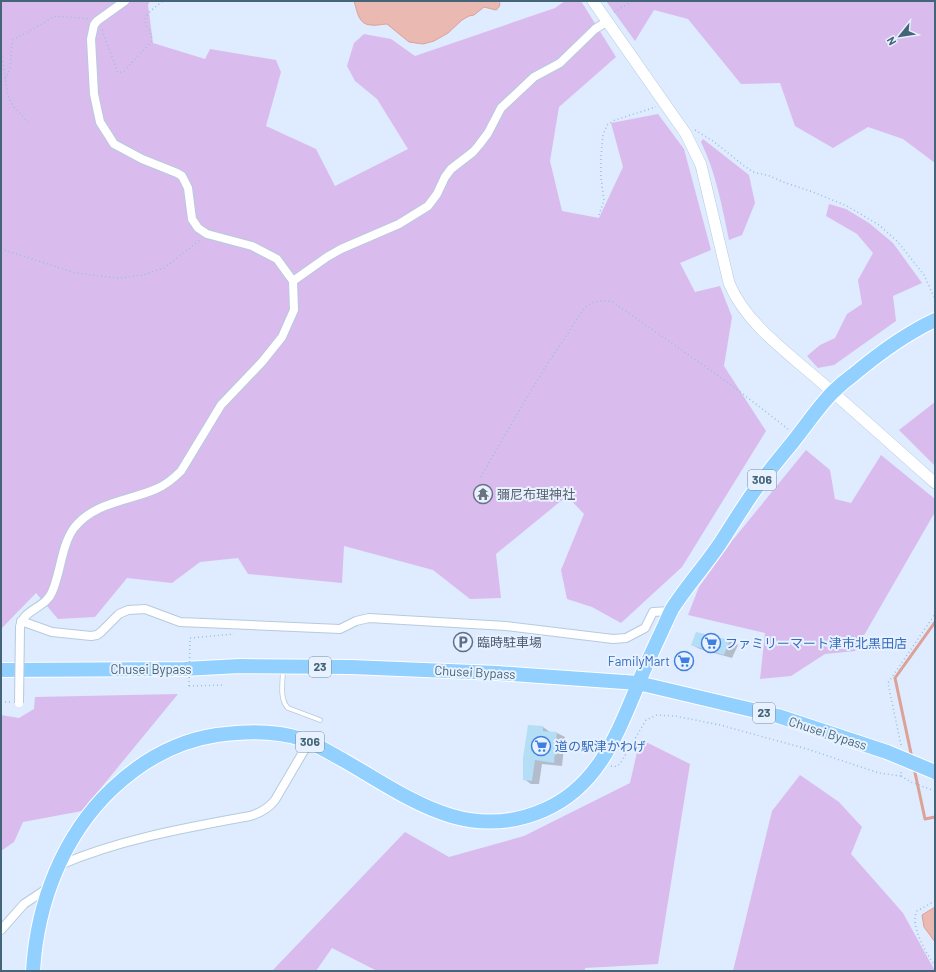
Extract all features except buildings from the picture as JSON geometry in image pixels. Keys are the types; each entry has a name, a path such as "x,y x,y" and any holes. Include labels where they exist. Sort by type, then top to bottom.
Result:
{"highway":[{"name":"306","path":"33,971 42,911 49,888 59,865 78,831 89,815 108,793 137,768 166,750 189,741 210,736 254,731 290,736 309,742 412,800 448,816 473,822 502,822 518,819 546,809 576,791 602,762 621,726 638,683 671,611 719,545 757,487 833,392 888,348 910,333 935,320"},
{"name":"Chusei Bypass","path":"1,670 184,669 240,666 351,667 498,673 638,683 778,716 887,752 935,772"}],"street":[{"path":"19,703 21,624 26,614 44,603 52,593 66,545 73,530 83,518 112,503 156,489 173,480 221,405 262,362 282,337 294,310 293,281 277,259 252,246 207,234 194,224 188,188 182,176 177,172 142,159 114,144 100,122 94,94 91,39 94,25 97,21 124,1"},
{"path":"593,1 686,134 701,165 725,271 735,297 754,321 935,483"},
{"path":"293,281 341,249 375,236 399,224 428,206 437,194 445,177 451,169 472,152 488,133 501,108 534,77 560,63 606,19"},
{"path":"21,624 52,632 91,636 101,632 119,614 128,610 145,609 180,622 340,629 356,621 369,618 506,626 613,640 626,638 645,628 653,612 671,611"},
{"path":"59,865 86,854 134,839 250,816 260,812 271,805 309,742"},
{"path":"1,930 24,904 49,888"}],"lane":[{"path":"283,666 283,699 286,706 320,720"}],"path":[{"path":"5,79 9,75 11,68 13,40 56,16 83,18 97,21 102,29 118,73 124,72 153,39 145,23 146,18 148,14 163,1"},
{"path":"245,1 256,1"},
{"path":"606,19 633,1"},
{"path":"1,49 8,96 11,102 28,122"},
{"path":"599,215 604,200 601,178 601,156 605,129 610,122 652,109 664,102"},
{"path":"686,134 696,130 753,172 770,176 790,185 813,192 847,206 871,219 898,242 924,275 935,299"},
{"path":"1,249 76,273 118,278 142,275 164,268 207,234"},
{"path":"481,477 554,353 586,307 595,302 604,300 613,302 730,384 798,436"},
{"path":"901,746 888,683 935,614"},
{"path":"225,686 189,686 190,638 240,633"},
{"path":"602,762 614,767 620,764 646,720 657,714 720,725 807,750 879,773 901,776 935,792"},
{"path":"901,768 901,776"},
{"path":"935,901 917,911 915,919 924,949 935,966"}],"shaded area":[{"path":"1,1 150,1 148,5 153,43 205,59 210,49 276,60 281,72 266,126 316,149 335,186 408,149 377,99 355,81 347,66 354,43 364,34 391,39 415,56 555,8 565,1 581,1 616,57 559,107 550,161 562,211 599,218 623,167 611,123 658,114 684,149 711,250 680,263 695,292 720,286 732,317 724,366 766,431 682,567 621,623 592,607 567,599 561,570 584,514 567,496 496,554 501,598 470,599 433,570 344,546 342,583 248,574 238,558 200,562 172,583 127,578 95,617 58,619 36,593 1,629"},
{"path":"354,1 499,1 500,4 496,10 484,7 474,15 462,20 448,33 434,41 423,44 409,42 387,24 373,25 363,23"},
{"path":"606,1 935,1 935,163 903,139 868,127 833,148 795,126 780,83 741,84 688,19 654,10 635,41"},
{"path":"703,139 749,175 755,203 742,235 729,240 715,178 701,142"},
{"path":"829,204 846,209 869,223 893,243 922,283 893,296 896,321 834,365 818,368 807,356 820,345 835,338 847,314 862,304 858,280 873,253 857,234 826,216"},
{"path":"935,402 935,466 899,430"},
{"path":"806,450 830,470 835,499 851,503 881,455 935,499 935,512 855,651 825,654 791,676 760,679 765,633 688,615 699,587 732,541"},
{"path":"178,694 82,811 23,822 14,842 1,851 1,715 19,718 34,709 35,697"},
{"path":"640,739 690,764 658,964 585,968 585,971 377,971 332,948 316,971 272,971 405,832 449,857 524,836 630,783"},
{"path":"800,775 839,802 862,827 851,854 903,913 935,971 733,971 772,811"},
{"path":"935,907 935,942 924,927 922,915"}],"waterway":[{"path":"912,758 895,678 935,622"},
{"path":"914,768 925,819 935,817"}],"place":[{"name":"彌尼布理神社","path":"483,494"},
{"name":"臨時駐車場","path":"463,642"},
{"name":"ファミリーマート津市北黒田店","path":"711,643"},
{"name":"FamilyMart","path":"684,661"},
{"name":"道の駅津かわげ","path":"541,746"}]}
